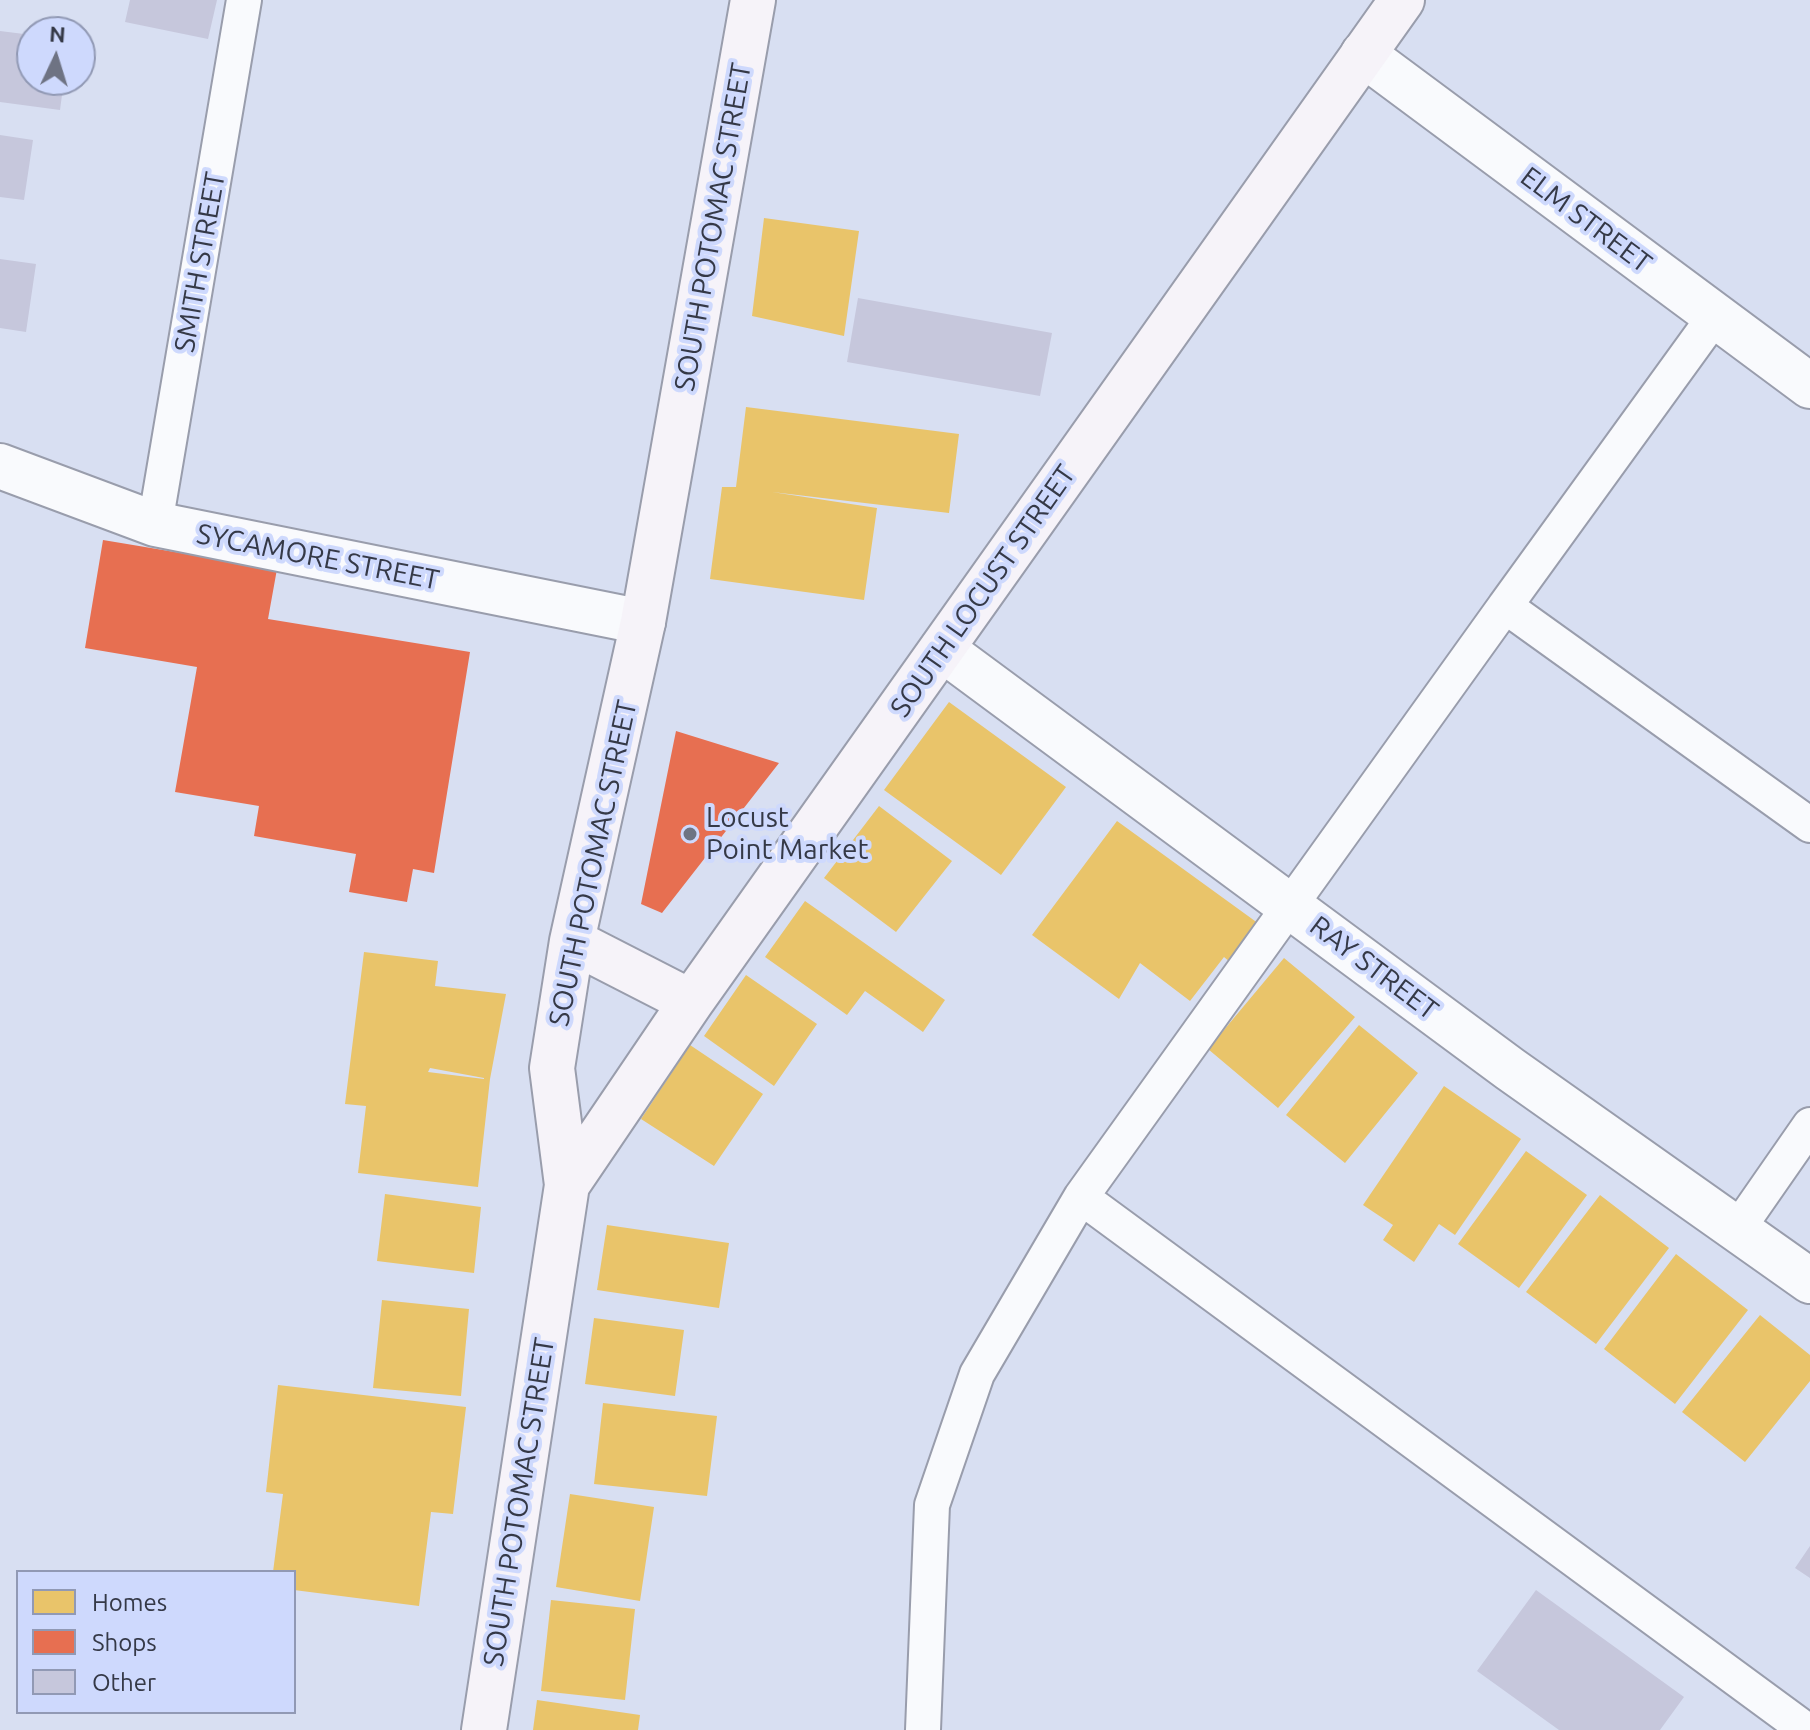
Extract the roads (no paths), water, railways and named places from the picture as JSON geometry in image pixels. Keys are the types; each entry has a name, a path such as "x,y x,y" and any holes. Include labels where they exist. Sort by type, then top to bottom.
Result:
{"main road":[{"name":"SOUTH POTOMAC STREET","path":"484,1730 567,1185 552,1068 572,941 643,622 753,0"},
{"name":"SOUTH LOCUST STREET","path":"567,1185 691,1002 1402,0"},
{"path":"572,941 691,1002"}],"street":[{"name":"ELM STREET","path":"1363,54 1810,386"},
{"name":"SYCAMORE STREET","path":"0,466 155,524 643,622"},
{"name":"RAY STREET","path":"942,649 1510,1069 1810,1281"}],"lane":[{"name":"SMITH STREET","path":"155,524 244,0"},
{"path":"923,1730 932,1505 977,1374 1081,1197 1715,316"},
{"path":"1505,606 1810,825"},
{"path":"1737,1230 1810,1125"},
{"path":"1081,1197 1806,1730"}],"place":[{"name":"Locust Point Market","path":"690,834"}]}
